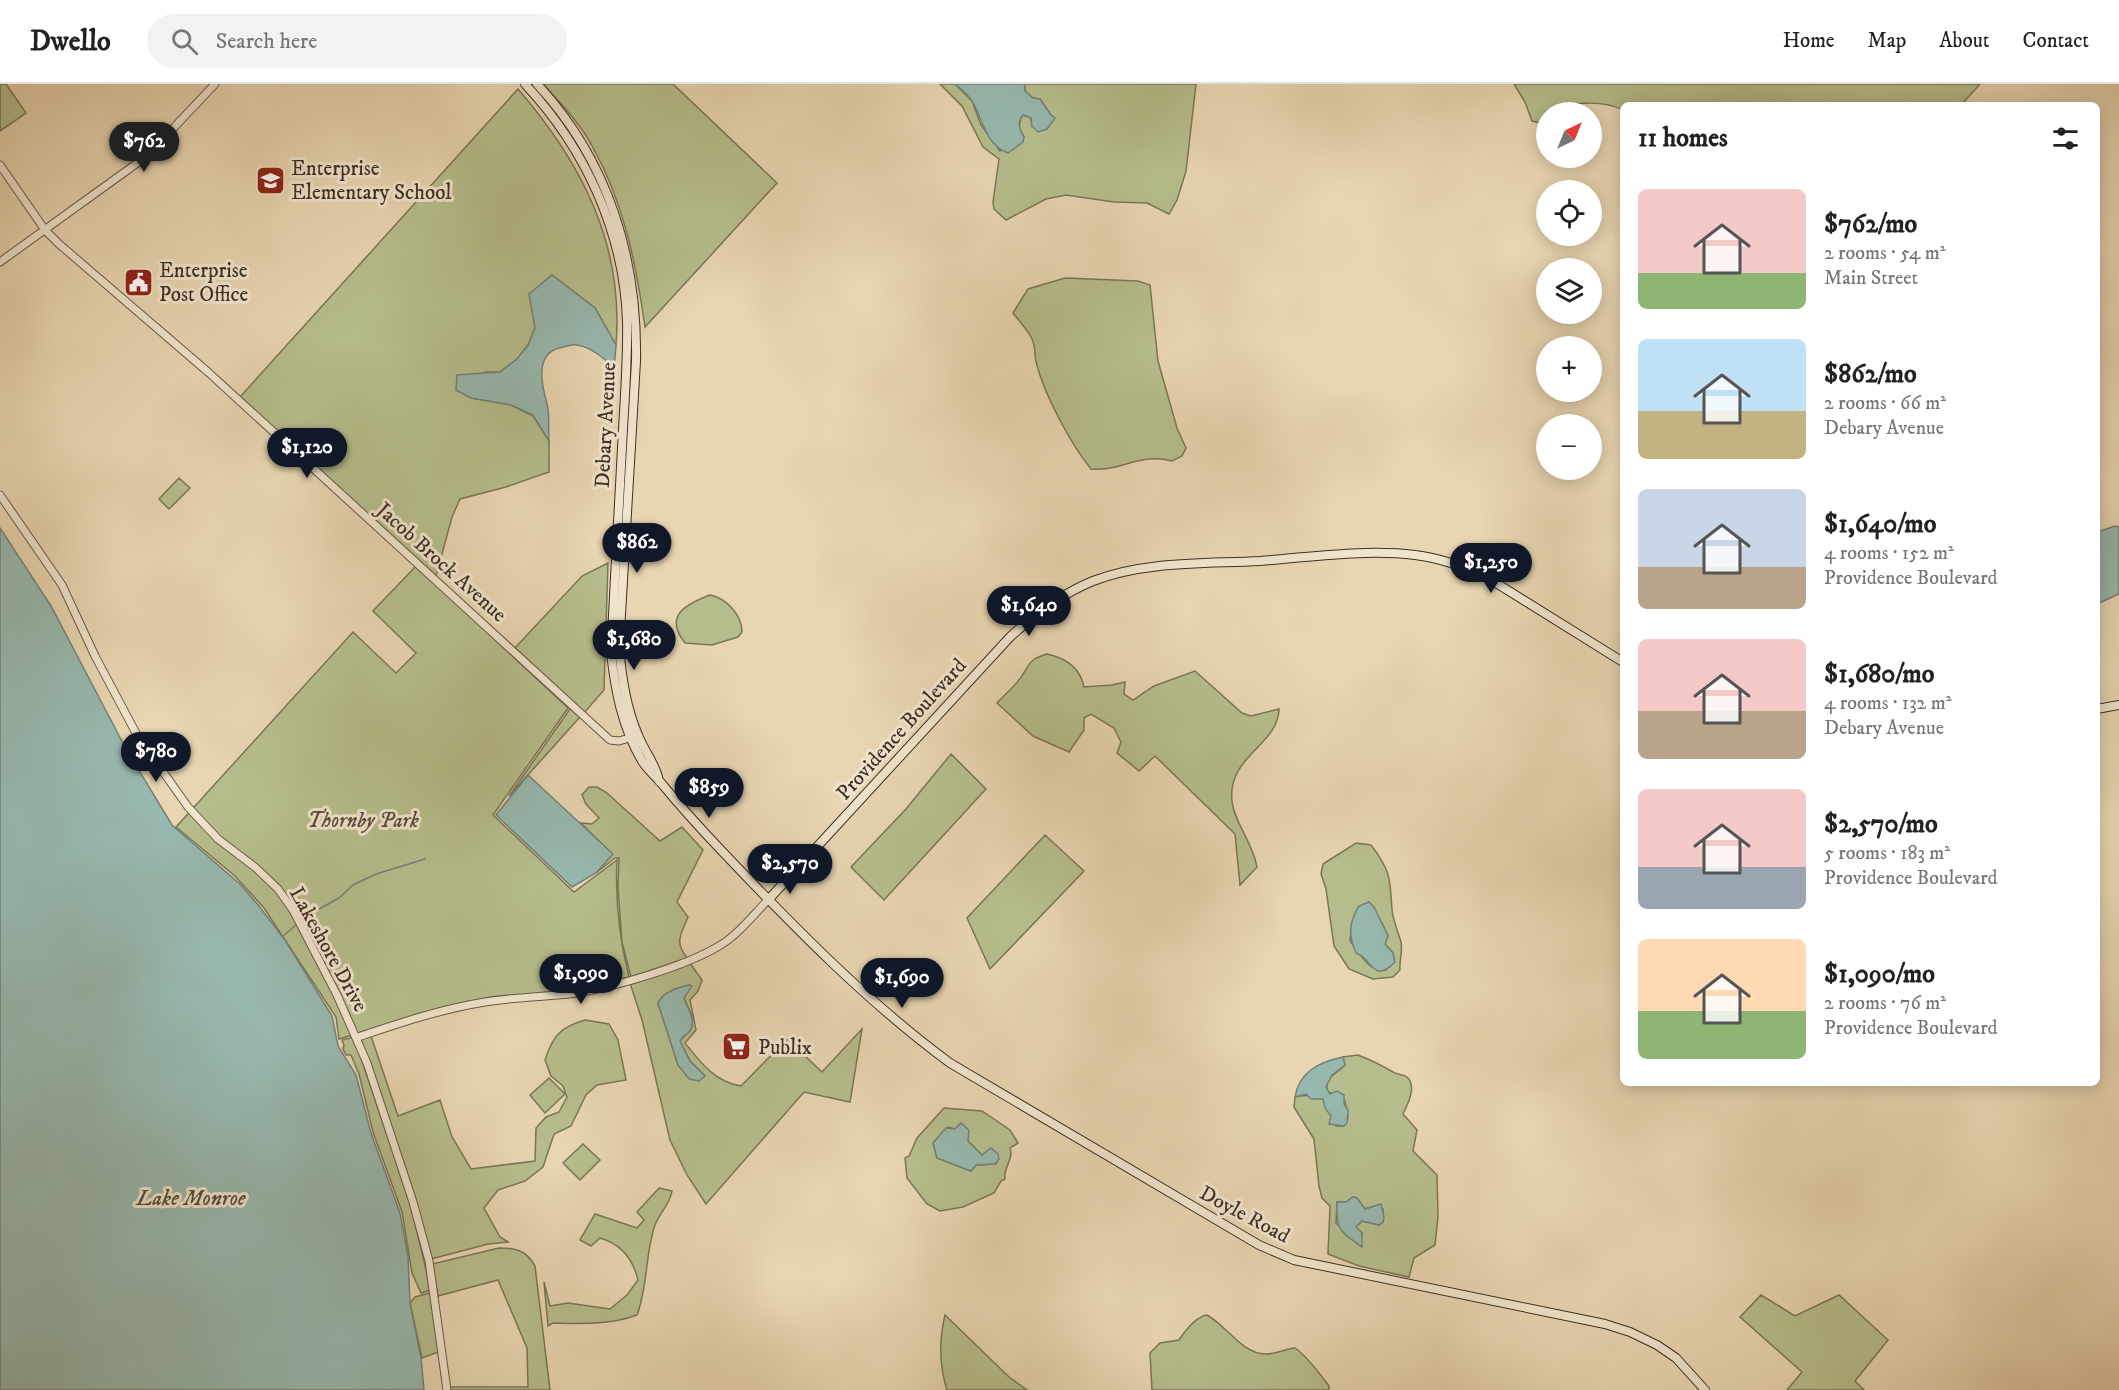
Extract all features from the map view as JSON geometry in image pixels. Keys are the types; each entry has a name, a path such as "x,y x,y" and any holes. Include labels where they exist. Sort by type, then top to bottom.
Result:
{"main road":[{"name":"Debary Avenue","path":"525,84 544,104 566,134 596,188 617,249 624,291 626,357 611,652 614,684 634,737 651,775 769,899 872,999"},
{"name":"Debary Avenue","path":"537,84 574,130 604,183 625,245 633,286 636,361 619,648 622,680 634,737"},
{"name":"Providence Boulevard","path":"769,899 1010,637 1049,604 1091,582 1115,574 1160,567 1378,553 1434,558 1468,568 1488,578 1620,660"},
{"path":"2100,708 2119,705"},
{"name":"Doyle Road","path":"872,999 919,1040 950,1063 1259,1245 1294,1260 1613,1327 1657,1345 1676,1358 1705,1390"}],"street":[{"path":"0,262 147,156 215,84"},
{"name":"Jacob Brock Avenue","path":"0,165 45,230 208,372 610,740 619,741 634,737"},
{"name":"Lakeshore Drive","path":"0,495 62,585 95,656 137,735 188,807 218,839 270,882 293,909 358,1037 413,1202 429,1261 447,1390"},
{"name":"Providence Boulevard","path":"358,1037 439,1011 486,1002 578,993 623,982 697,958 720,946 769,899"}],"green space":[{"path":"0,84 6,84 26,113 0,131"},
{"path":"543,84 673,84 777,183 645,327 633,257 613,189 582,129"},
{"path":"940,84 955,84 972,101 981,125 1000,151 1024,137 1019,126 1023,115 1031,118 1032,126 1051,115 1040,99 1033,98 1025,91 1025,84 1196,84 1186,171 1177,200 1169,214 1147,203 1114,202 1066,195 1046,199 1006,220 994,209 993,202 999,159 983,147 962,106"},
{"path":"1514,84 1980,84 1964,102 1620,102 1620,109 1602,104 1602,102 1536,102 1536,122 1532,121 1525,102"},
{"path":"518,89 561,146 594,207 613,273 617,308 616,345 595,308 552,275 530,294 535,328 528,345 517,359 500,372 485,372 471,398 511,405 533,416 549,441 549,472 506,487 460,499 452,517 436,576 240,397"},
{"path":"1065,278 1138,281 1150,285 1158,361 1177,428 1186,448 1182,456 1172,461 1150,459 1112,468 1091,469 1075,446 1045,389 1036,362 1032,339 1013,313 1028,289"},
{"path":"179,478 190,488 169,509 159,499"},
{"path":"608,563 604,690 584,713 515,648 582,576"},
{"name":"Thornby Park","path":"416,566 568,708 493,815 574,892 617,860 618,919 629,977 598,985 408,1018 339,1039 336,1017 264,908 235,876 176,827 353,632 396,673 416,653 373,611"},
{"path":"710,595 722,600 732,608 739,619 742,632 738,637 712,645 685,643 676,625 680,612 693,602"},
{"path":"1047,654 1071,664 1079,674 1084,687 1125,682 1124,694 1133,700 1154,686 1195,671 1242,713 1251,716 1279,709 1271,733 1244,762 1233,786 1233,809 1252,850 1257,867 1240,885 1235,834 1155,756 1139,771 1117,753 1121,742 1114,728 1091,714 1084,718 1084,730 1069,752 1033,736 997,703 1018,682 1032,661"},
{"path":"570,709 580,717 509,796"},
{"path":"951,754 986,789 884,900 851,867 906,809"},
{"path":"589,787 597,787 607,793 660,841 682,827 703,850 677,902 688,917 680,938 681,947 687,958 631,977 622,942 618,887 619,858 615,858 596,873 612,854 581,823 592,824 599,818 586,804 582,795"},
{"path":"1045,835 1084,871 990,969 967,918"},
{"path":"1356,843 1371,845 1382,862 1388,876 1393,914 1401,942 1400,970 1393,977 1373,979 1349,969 1334,946 1326,889 1321,874 1323,864","holes":["1352,923 1382,923 1388,936 1385,944 1393,953 1386,970 1370,965 1350,941"]},
{"path":"690,963 702,980 698,991 690,1000 696,1030 685,1043 716,1076 741,1086 787,1039 822,1072 862,1029 850,1102 804,1092 706,1204 687,1175 670,1140 642,1020 630,983","holes":["689,985 684,998 692,1016 689,1031 680,1041 690,1061 705,1076 678,1065 658,1003 667,993"]},
{"path":"585,1020 609,1024 618,1040 626,1080 597,1085 586,1095 571,1126 554,1134 543,1167 525,1181 498,1190 484,1208 500,1237 508,1242 488,1244 431,1259 361,1039 371,1036 398,1116 440,1100 452,1137 471,1169 535,1161 536,1128 546,1117 559,1112 567,1097 563,1086 551,1076 545,1060 548,1051 559,1033"},
{"path":"354,1037 410,1203 431,1290 421,1293 412,1273 402,1212 373,1132 359,1074 351,1055 346,1055 343,1049 342,1040"},
{"path":"1358,1055 1407,1077 1410,1081 1411,1095 1403,1114 1417,1130 1413,1151 1437,1175 1438,1217 1435,1245 1414,1258 1409,1277 1359,1266 1328,1254 1330,1206 1322,1198 1319,1186 1314,1139 1294,1107 1295,1097 1302,1095 1323,1099 1336,1126 1344,1126 1348,1118 1345,1101 1327,1091 1330,1079 1345,1065 1343,1057","holes":["1353,1197 1365,1209 1376,1206 1383,1209 1383,1222 1379,1225 1362,1221 1355,1227 1362,1233 1361,1246 1336,1223 1337,1202 1346,1202"]},
{"path":"549,1078 565,1094 545,1113 530,1095"},
{"path":"944,1108 982,1111 1010,1130 1018,1143 1010,1148 1011,1156 1005,1171 1005,1179 1001,1181 994,1193 963,1207 940,1211 927,1204 907,1178 905,1158 909,1156 917,1138","holes":["961,1123 968,1131 968,1141 982,1155 991,1149 997,1162 995,1164 976,1165 971,1171 937,1158 933,1143 948,1127 955,1129"]},
{"path":"583,1144 600,1160 580,1180 563,1163"},
{"path":"659,1188 672,1191 654,1228 641,1304 637,1315 606,1322 553,1323 548,1326 544,1282 550,1306 568,1303 610,1309 627,1295 638,1280 633,1265 625,1253 614,1244 600,1238 591,1246 580,1240 595,1214 637,1228 644,1220 637,1212"},
{"path":"499,1248 524,1253 535,1266 550,1390 450,1390 449,1387 528,1387 527,1348 498,1280 438,1296 432,1264"},
{"path":"433,1292 441,1351 422,1358 410,1303 415,1297"},
{"path":"1761,1295 1795,1316 1839,1295 1888,1340 1855,1381 1864,1390 1787,1390 1802,1372 1740,1317"},
{"path":"945,1315 1009,1377 1027,1390 947,1390 942,1371 941,1352"},
{"path":"1207,1315 1242,1345 1257,1353 1270,1354 1295,1348 1313,1366 1329,1386 1329,1390 1152,1390 1150,1353 1160,1343 1179,1340 1194,1321"}],"water":[{"path":"955,84 1025,84 1025,91 1033,98 1040,99 1055,118 1047,129 1038,132 1032,126 1031,118 1023,115 1019,123 1024,137 1023,142 1008,153 1000,149 989,138 972,101"},
{"path":"552,275 595,308 616,345 614,371 598,354 577,345 559,348 546,357 542,380 548,413 549,441 533,415 511,405 471,398 456,390 457,375 500,372 517,359 528,345 535,328 529,294"},
{"path":"2115,526 2119,527 2119,594 2100,603 2100,531"},
{"name":"Lake Monroe","path":"0,528 51,606 126,749 172,825 241,885 259,906 285,940 332,1016 338,1046 356,1075 371,1133 400,1213 408,1256 410,1303 421,1358 424,1390 0,1390"},
{"path":"528,775 613,854 596,873 572,887 496,815"},
{"path":"1369,902 1374,907 1388,936 1385,944 1393,953 1395,962 1382,971 1377,971 1356,953 1352,940 1351,929 1356,912 1359,906"},
{"path":"692,986 684,998 692,1018 692,1027 680,1041 690,1061 705,1076 699,1081 689,1079 678,1065 658,1003 667,993"},
{"path":"1343,1057 1345,1065 1332,1075 1326,1087 1330,1094 1337,1091 1344,1095 1344,1104 1348,1110 1347,1123 1344,1126 1329,1124 1331,1116 1325,1108 1323,1099 1311,1099 1306,1094 1295,1097 1301,1081 1318,1065"},
{"path":"961,1123 969,1130 968,1141 982,1155 991,1148 998,1154 999,1159 995,1164 976,1165 971,1171 937,1158 933,1143 946,1128 955,1129"},
{"path":"1353,1197 1357,1198 1365,1209 1381,1204 1384,1217 1383,1222 1379,1225 1362,1221 1356,1227 1362,1233 1362,1247 1340,1229 1337,1219 1337,1202 1346,1202"}],"waterway":[{"path":"303,918 339,898 353,885 376,874 425,859"},
{"path":"282,937 296,925"}],"place":[{"name":"Enterprise Elementary School","path":"270,180"},
{"name":"Enterprise Post Office","path":"138,282"},
{"name":"Publix","path":"737,1047"}]}
